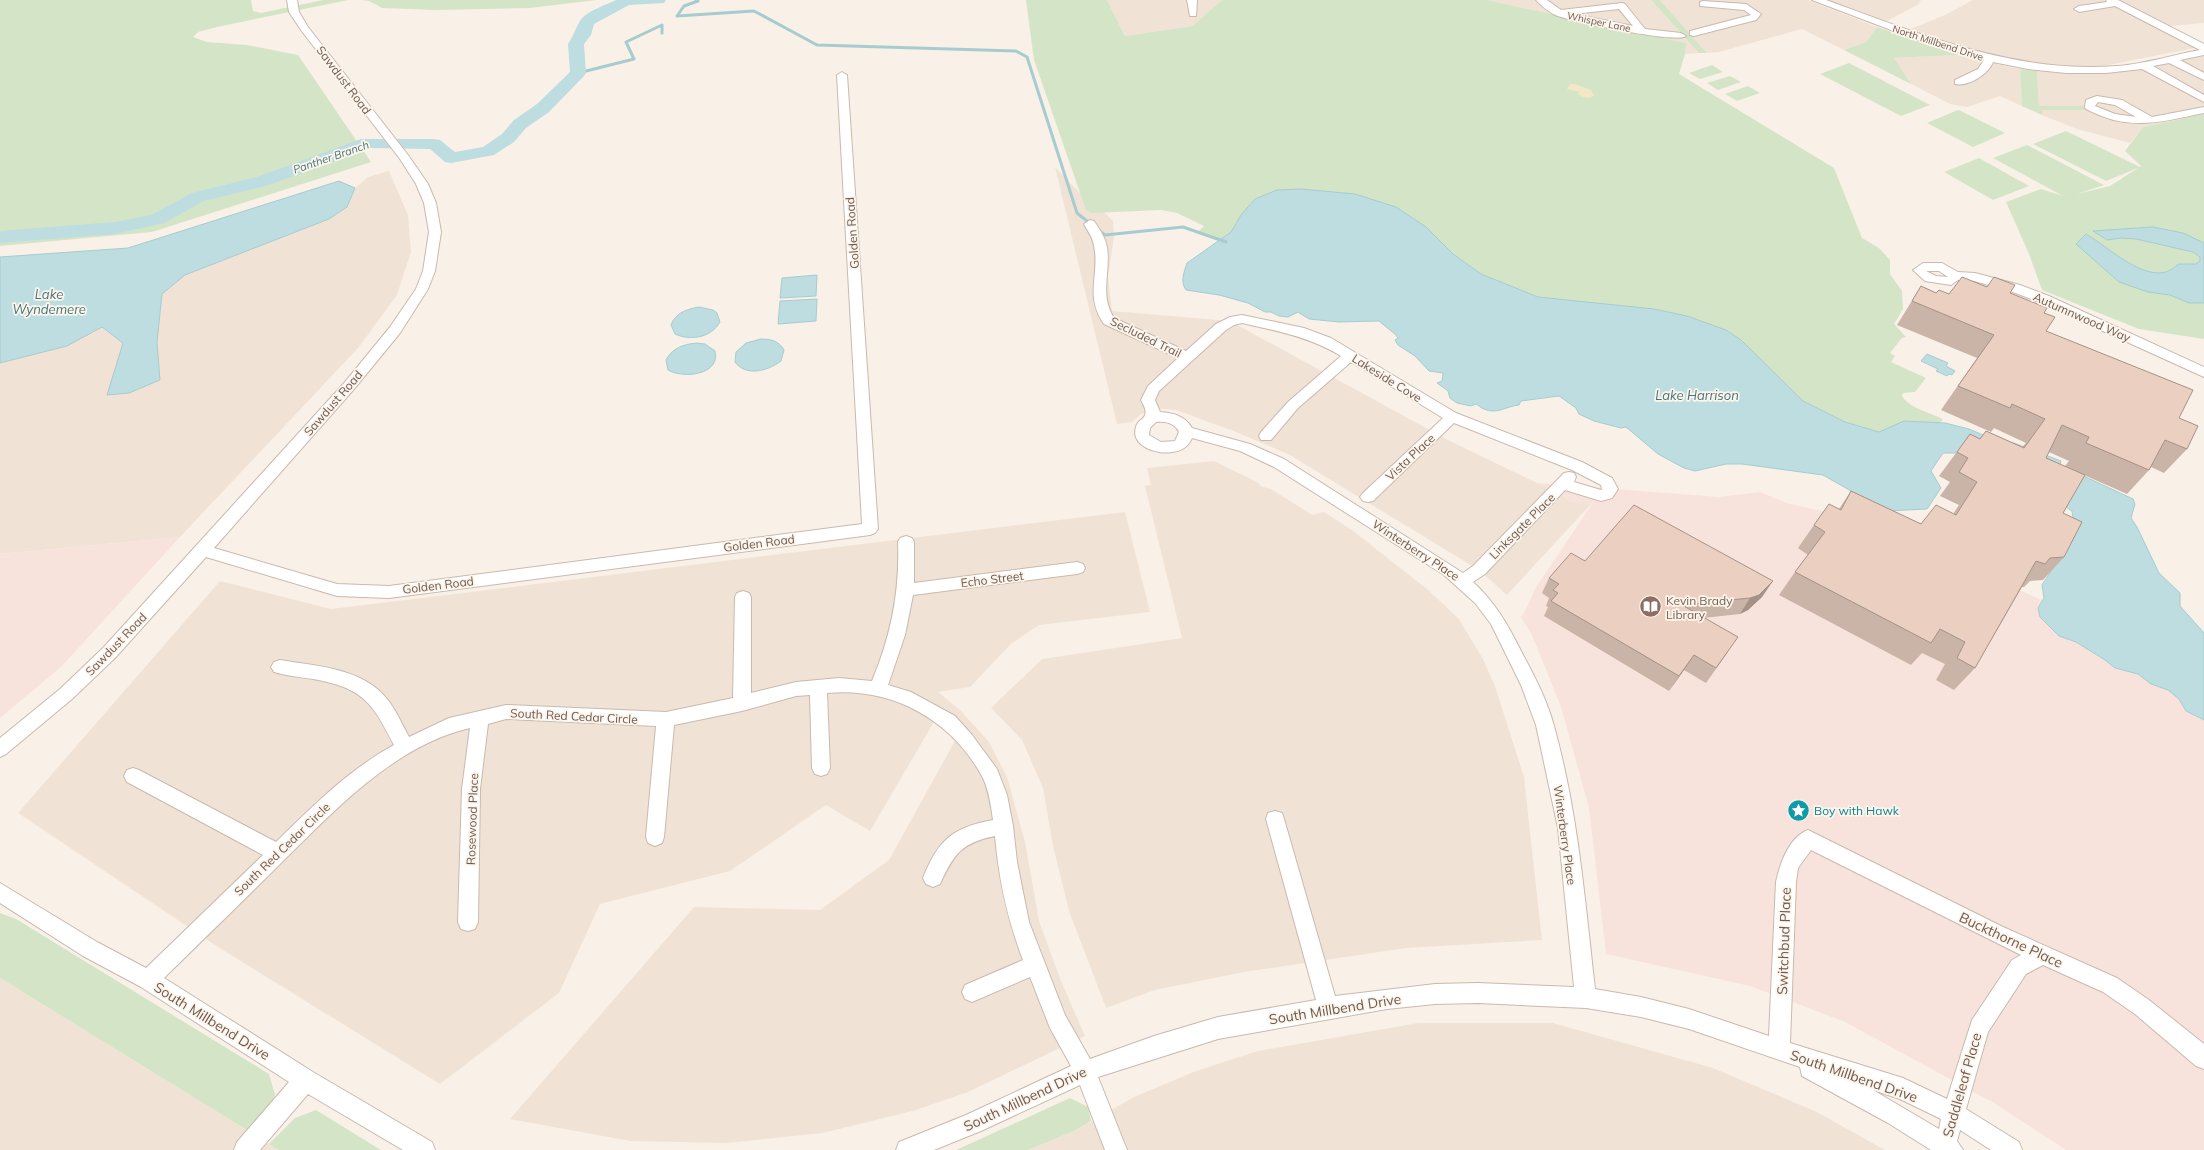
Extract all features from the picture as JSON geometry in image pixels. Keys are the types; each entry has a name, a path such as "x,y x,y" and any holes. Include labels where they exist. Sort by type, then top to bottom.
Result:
{"street":[{"name":"Sawdust Road","path":"0,749 66,694 109,653 350,385 395,330 422,289 432,252 434,224 430,203 422,184 404,157 304,28 294,12 292,0"},
{"path":"1192,0 1193,14"},
{"name":"Whisper Lane","path":"1541,0 1557,12 1578,19 1641,30"},
{"name":"North Millbend Drive","path":"1823,1 1944,47 1989,60 2026,66 2075,71 2107,70 2143,65 2204,52"},
{"path":"2079,9 2114,1 2204,48"},
{"path":"1701,2 1722,25"},
{"path":"1694,33 1752,18 1756,14 1746,7 1701,2"},
{"name":"Whisper Lane","path":"1557,12 1622,6 1641,30"},
{"path":"1641,30 1681,36"},
{"path":"2170,59 2204,77"},
{"path":"1962,77 1984,70 1989,60"},
{"path":"2143,65 2204,99"},
{"name":"Golden Road","path":"201,550 337,590 389,592 870,529 842,75"},
{"path":"2150,121 2204,110"},
{"name":"Secluded Trail","path":"1090,224 1098,237 1100,247 1099,302 1103,313 1109,321 1187,357"},
{"name":"Autumnwood Way","path":"1955,276 1975,277 1992,281 2044,299 2204,372"},
{"name":"Lakeside Cove","path":"1152,418 1153,412 1148,400 1153,389 1221,327 1230,321 1242,319 1299,331 1326,341 1420,399 1451,416 1577,466 1607,482 1610,489 1606,494 1601,496 1564,484"},
{"path":"1266,436 1293,405 1350,355"},
{"name":"Vista Place","path":"1368,497 1446,424 1451,416"},
{"path":"1169,417 1184,426 1186,432 1183,441 1177,445 1162,448 1147,443 1142,436 1141,431 1143,426 1152,418 1169,417"},
{"name":"Winterberry Place","path":"1186,432 1230,442 1259,452 1357,512 1463,581 1497,620 1530,685 1545,726 1567,828 1586,998"},
{"name":"Linksgate Place","path":"1463,581 1479,570 1564,484 1577,466"},
{"path":"878,689 893,652 902,619 908,571 906,542"},
{"name":"Echo Street","path":"906,590 1077,568"},
{"path":"742,704 743,597"},
{"path":"280,667 334,677 362,687 380,703 405,747"},
{"name":"South Red Cedar Circle","path":"148,980 334,799 374,765 405,747 449,725 506,712 533,712 626,718 666,718 742,704 796,690 838,685 878,689 905,697 930,709 949,721 966,740 991,775 998,795 1004,826 1006,862 1019,922 1057,1021 1085,1071 1116,1150"},
{"path":"818,687 821,768"},
{"name":"Rosewood Place","path":"468,922 471,789 480,718"},
{"path":"655,837 666,718"},
{"path":"133,776 278,853"},
{"path":"1275,819 1328,1008"},
{"path":"933,878 939,859 954,842 978,831 1004,826"},
{"name":"Buckthorne Place","path":"1808,838 1842,858 1989,931 2110,985 2142,1007 2204,1058"},
{"name":"Switchbud Place","path":"1779,1050 1786,882 1789,865 1808,838"},
{"name":"South Millbend Drive","path":"0,892 90,949 148,980 305,1080 424,1150"},
{"name":"Saddleleaf Place","path":"1949,1147 1963,1077 1979,1027 2019,967 2042,955"},
{"path":"972,992 1034,964"},
{"name":"South Millbend Drive","path":"907,1150 973,1123 1085,1071 1154,1047 1218,1028 1328,1008 1435,994 1478,993 1586,998 1641,1007 1689,1019 1779,1050 1903,1089 1955,1114 2011,1150"},
{"name":"South Millbend Drive","path":"1779,1050 1949,1147"},
{"path":"244,1150 267,1126 305,1080"}],"shaded area":[{"path":"1107,0 1222,0 1192,26 1125,36"},
{"path":"1487,0 1651,0 1699,53 1685,54 1685,43"},
{"path":"1660,0 1808,0 1877,27 1866,42 1844,50 1802,29 1719,52 1707,53"},
{"path":"1825,0 1921,0 1919,4 1885,22"},
{"path":"1973,0 2104,0 2195,48 2103,66 2051,66 1969,52 1908,30 1945,15"},
{"path":"2118,0 2204,0 2204,23 2169,26"},
{"path":"1958,55 2020,69 2022,106 2000,96 1967,107 1950,104 1911,84 1893,58"},
{"path":"2204,56 2204,114 2143,127 2130,143 2077,129 2042,115 2042,110 2086,110 2083,106 2039,106 2037,71 2068,74 2113,73"},
{"path":"1055,167 1081,194 1087,210 1104,212 1113,221 1114,237 1108,277 1112,311 1230,321 1448,440 1537,483 1592,503 1507,595 1479,570 1288,454 1236,432 1176,410 1162,409 1141,414 1132,422 1117,424"},
{"path":"389,171 408,215 411,252 397,295 359,347 180,537 0,554 0,363 67,346 102,327 123,343 160,380 157,342 162,294 185,275 329,219 347,207 355,188 368,177"},
{"path":"1214,461 1259,483 1260,486 1271,489 1312,515 1324,512 1352,530 1427,589 1459,619 1483,659 1495,686 1524,777 1542,940 1406,948 1244,972 1155,990 1106,1008 1069,911 1053,846 1043,788 1022,740 991,708 1042,659 1182,638 1145,486 1151,485 1147,468"},
{"path":"1537,483 1719,497 1760,492 1787,503 1835,514 2013,587 2144,648 2204,681 2204,1150 2066,1150 1994,1103 1845,1022 1750,986 1606,954 1589,808 1561,707 1532,635 1521,617 1536,587 1592,504 1570,502 1557,491"},
{"path":"1125,512 1150,612 1039,625 1011,644 970,687 938,692 960,710 989,742 1007,777 1025,842 1039,921 1061,981 1085,1036 968,1092 916,1110 823,1133 727,1143 630,1141 510,1119 694,907 820,910 889,860 956,739 934,722 870,831 826,805 730,871 600,904 559,993 440,1084 218,947 18,813 220,581 331,609"},
{"path":"180,537 62,666 0,718 0,554"},
{"path":"0,978 250,1132 279,1150 0,1150"},
{"path":"1418,1023 1553,1023 1713,1068 1817,1112 1885,1150 1028,1150 1074,1131 1134,1097 1196,1071 1258,1051"}],"green space":[{"path":"0,0 251,0 253,11 261,13 323,0 348,0 217,27 198,32 193,37 207,42 247,45 298,55 371,162 152,232 0,246"},
{"path":"361,0 597,0 530,8 436,10 382,8 369,1"},
{"path":"1026,0 1107,0 1125,36 1192,26 1222,0 1487,0 1686,43 1685,54 1679,74 1834,168 1862,238 1879,248 1890,260 1890,274 1902,291 1903,309 1894,324 1906,337 1902,338 1890,353 1895,356 1891,362 1926,378 1915,392 1903,393 1902,396 1915,407 1943,419 1926,442 1912,447 1410,304 1198,232 1204,226 1177,213 1161,210 1092,213 1086,210 1034,60"},
{"path":"1651,0 1660,0 1707,53 1699,53"},
{"path":"1877,27 1958,55 1894,58 1911,84 1844,50 1866,42"},
{"path":"1849,63 1930,105 1901,116 1820,74"},
{"path":"1712,65 1723,72 1700,79 1689,73"},
{"path":"2020,69 2037,71 2039,106 2083,106 2087,110 2042,110 2042,115 2022,106"},
{"path":"1730,76 1741,82 1718,90 1707,83"},
{"path":"1748,86 1760,93 1737,101 1725,94"},
{"path":"1958,110 2005,133 1973,147 1927,123"},
{"path":"2204,114 2204,339 2139,329 2042,290 2029,254 2006,202 2041,189 2063,196 1993,158 2027,145 2104,185 2077,194 2110,186 2138,168 2106,181 2033,144 2066,131 2140,167 2141,166 2125,151 2143,127"},
{"path":"1979,158 2029,186 1993,200 1944,172"},
{"path":"0,913 16,919 269,1074 275,1095 265,1114 250,1132 0,978"},
{"path":"1070,1098 1088,1107 1091,1121 1074,1131 1028,1150 956,1150"},
{"path":"316,1110 381,1150 279,1150 269,1144 295,1118"}],"sand":[{"path":"1570,84 1575,84 1591,90 1594,96 1588,98 1580,96 1578,93 1580,92 1567,89"}],"water":[{"name":"Lake Wyndemere","path":"339,181 355,188 347,207 329,219 185,275 162,294 157,342 160,380 129,393 107,395 123,343 102,327 67,346 0,363 0,257 128,248"},
{"name":"Lake Harrison","path":"1301,189 1355,194 1396,207 1426,227 1453,254 1481,274 1538,297 1654,309 1687,316 1726,330 1741,340 1803,401 1845,422 1879,432 1904,421 1945,423 1969,429 1995,440 2014,443 2061,461 2060,465 2133,499 2135,504 2131,518 2137,527 2159,573 2180,593 2180,606 2204,633 2204,720 2186,711 2179,699 2168,690 2151,684 2138,674 2115,668 2076,642 2059,636 2040,617 2038,608 2044,598 2042,585 2053,568 2073,517 2072,511 1966,453 1943,453 1931,471 1941,488 1927,509 1886,511 1823,475 1742,464 1726,464 1695,471 1684,468 1658,454 1626,427 1621,428 1594,421 1579,414 1576,408 1559,396 1521,401 1519,405 1497,411 1488,411 1476,404 1471,406 1457,403 1450,398 1448,391 1437,383 1442,381 1443,373 1429,371 1415,356 1398,345 1395,340 1398,338 1396,335 1379,321 1339,322 1309,319 1298,312 1288,317 1279,316 1271,312 1265,312 1248,303 1219,295 1186,290 1183,280 1187,263 1231,232 1241,215 1255,199 1277,190"},
{"path":"2153,227 2183,233 2204,243 2204,303 2189,303 2170,295 2148,292 2119,282 2076,244 2086,234 2131,264 2144,270 2156,273 2168,271 2178,264 2196,264 2200,261 2200,257 2193,252 2136,239 2121,238 2107,240 2093,231"},
{"path":"817,275 816,296 780,298 782,278"},
{"path":"817,299 816,321 778,324 780,301"},
{"path":"699,307 713,310 717,313 720,322 716,327 711,332 700,337 687,337 675,334 671,325 675,317 686,310"},
{"path":"761,339 768,339 780,344 784,350 781,361 764,370 751,371 740,367 735,362 736,352 746,343"},
{"path":"697,343 705,344 715,351 715,359 707,370 699,373 683,374 668,370 666,360 672,352 679,347"},
{"path":"1927,354 1948,363 1946,366 1955,371 1952,375 1949,374 1947,376 1936,371 1938,369 1921,361"}],"building":[{"path":"1962,277 1987,287 1994,277 2015,285 2010,293 2047,308 2044,313 2055,317 2046,331 2193,390 2179,418 2198,426 2187,449 2165,440 2149,470 2086,443 2089,437 2062,425 2046,458 2085,475 2063,513 2082,522 2064,557 2050,558 2045,564 2036,561 1975,668 1957,658 1965,642 1940,629 1931,643 1795,572 1825,532 1814,525 1829,504 1841,510 1851,491 1921,524 1936,505 1956,515 1977,482 1959,472 1968,458 1957,452 1970,434 1980,439 1986,431 2024,448 2045,419 2012,404 2010,408 1958,386 1994,335 1912,301 1921,286 1936,293 1939,290 1949,294"},
{"name":"Kevin Brady Library","path":"1634,505 1773,581 1759,595 1750,598 1682,605 1738,637 1716,668 1694,655 1679,676 1551,601 1558,593 1553,590 1559,584 1549,578 1571,553 1585,561"}],"waterway":[{"name":"Panther Branch","path":"0,237 115,228 157,219 198,197 263,181 316,163 367,143 434,144 451,158 488,151 508,138 520,124 543,108 578,73 576,44 583,35 587,22 604,11 626,1 659,0"},
{"path":"696,0 698,1 684,6 677,16 754,11 817,45 1016,51 1027,57 1077,213 1092,225"},
{"path":"578,73 634,59 626,42 662,25 662,33"},
{"path":"1097,229 1105,235 1183,227 1226,242"}],"place":[{"name":"Kevin Brady Library","path":"1650,607"},
{"name":"Boy with Hawk","path":"1798,810"}]}
